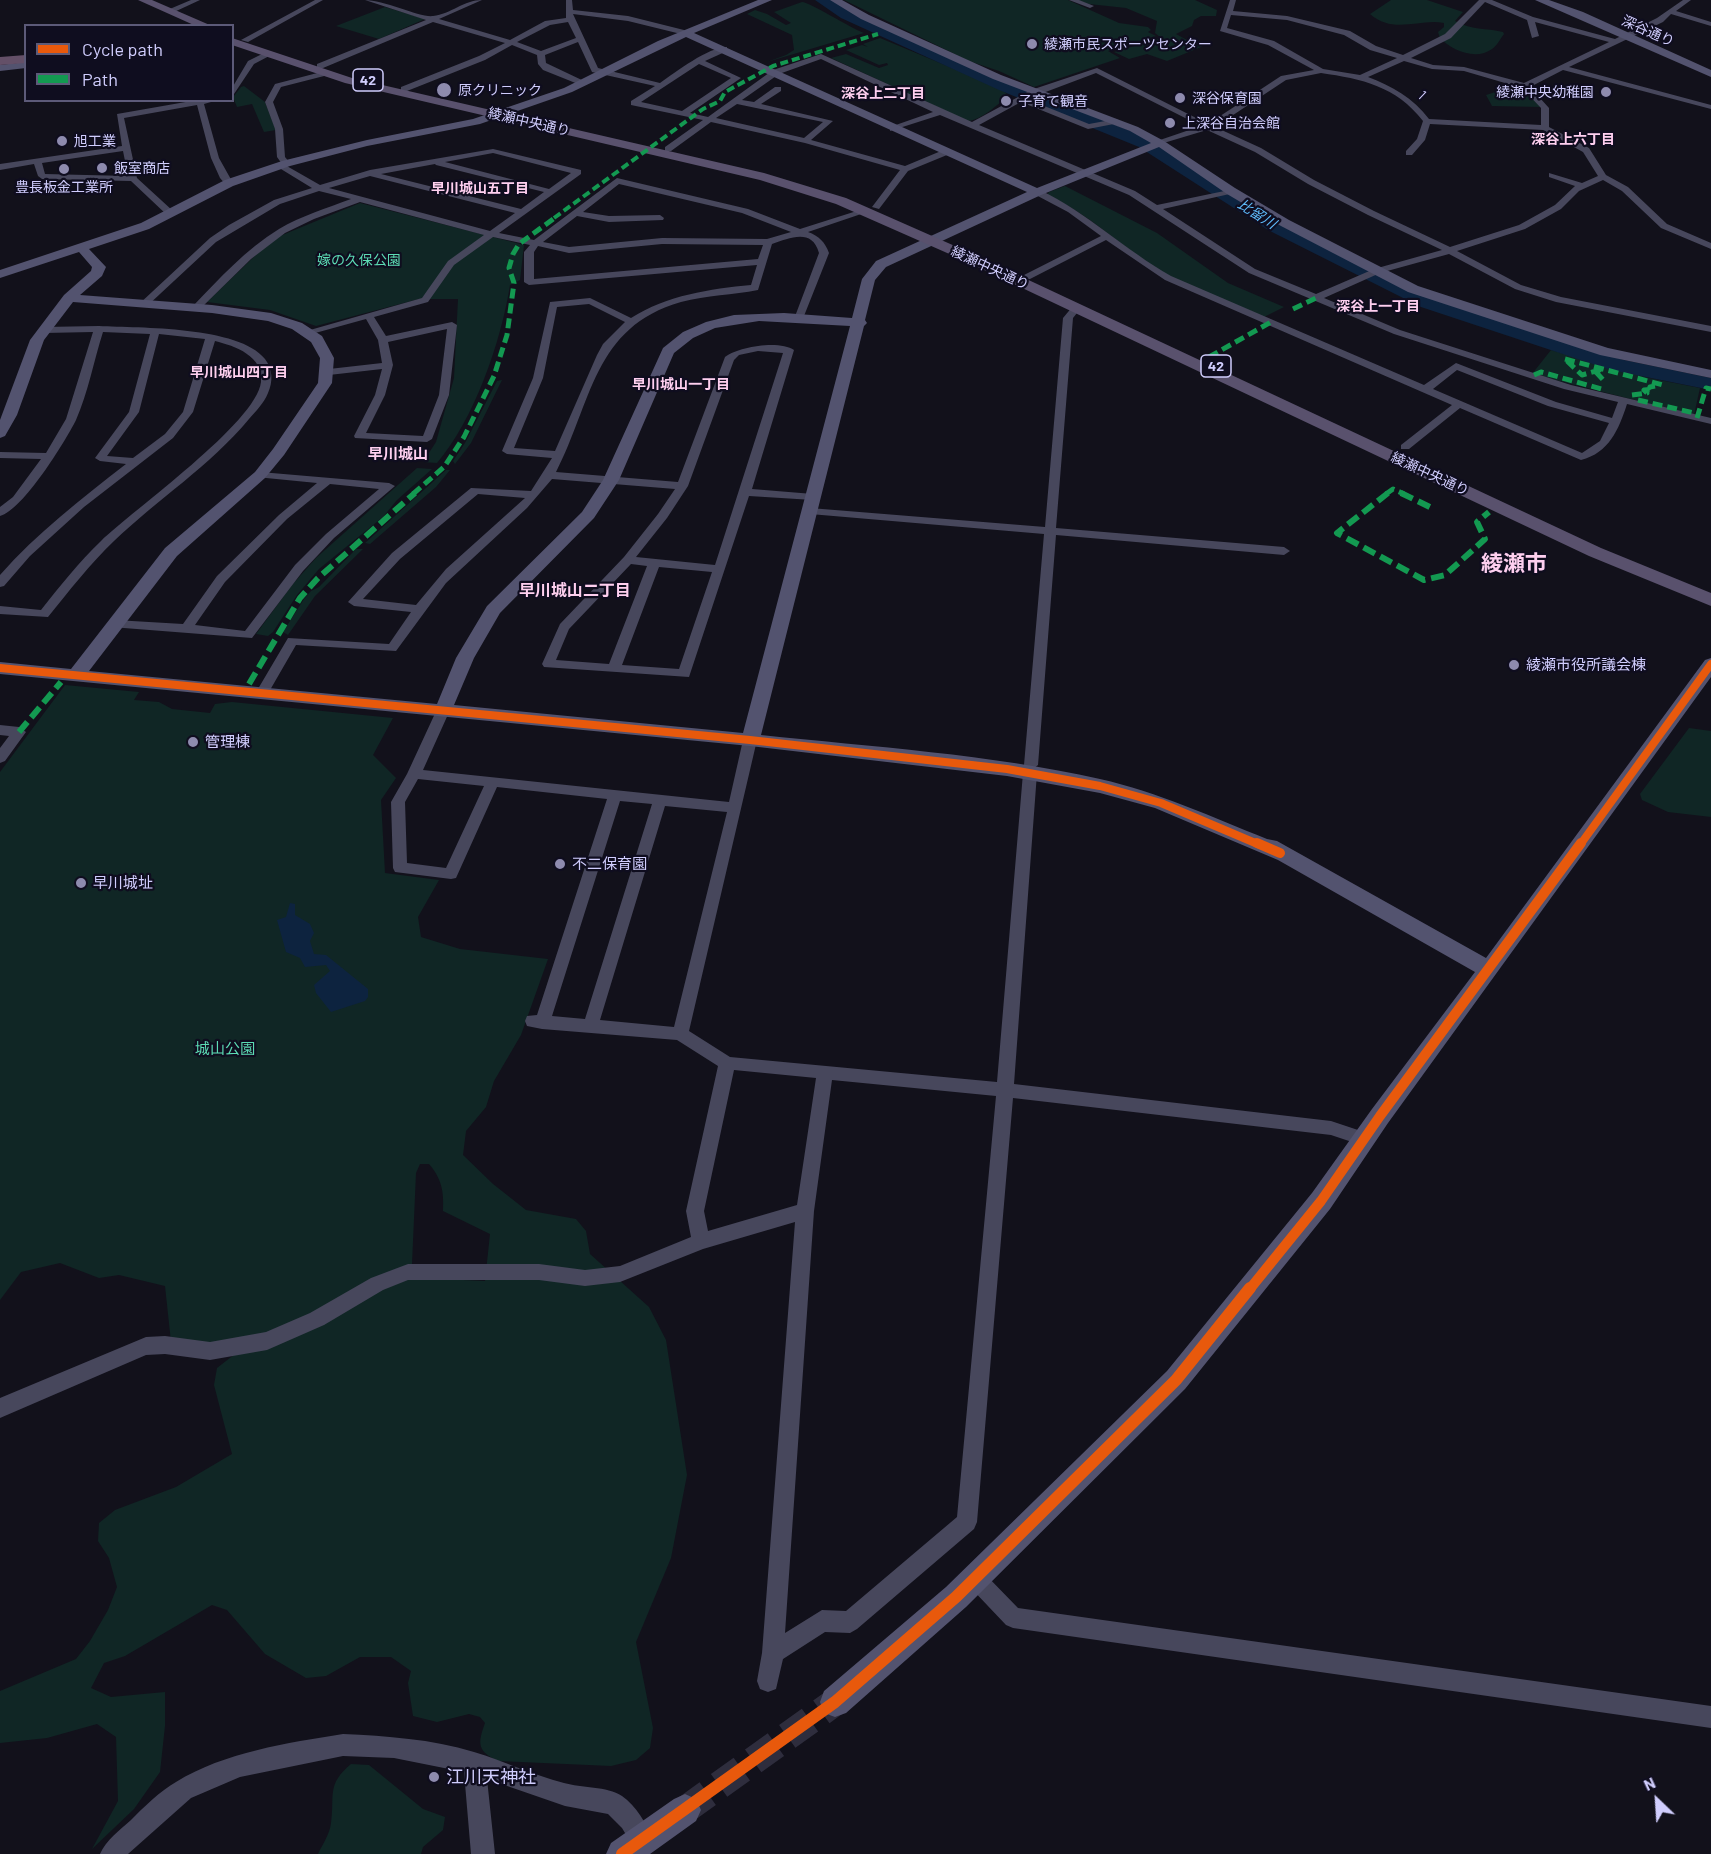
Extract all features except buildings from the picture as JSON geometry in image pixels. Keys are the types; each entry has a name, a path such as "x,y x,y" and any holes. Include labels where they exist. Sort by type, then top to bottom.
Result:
{"highway":[{"path":"0,59 24,57"}],"main road":[{"path":"129,0 182,22"},
{"path":"143,0 169,11 182,22"},
{"name":"綾瀬中央通り","path":"234,36 389,91 503,113"},
{"name":"綾瀬中央通り","path":"234,42 322,69 654,148 806,188 871,209 1595,552 1711,600"},
{"name":"綾瀬中央通り","path":"933,238 1027,277 1226,370 1406,447 1576,529 1711,585"}],"street":[{"path":"169,11 197,0"},
{"path":"245,40 320,0"},
{"path":"368,0 512,43 541,54 579,39"},
{"path":"479,0 278,86 269,102 279,125 283,164 319,188 490,234 569,250 662,241 768,242 871,209 905,169 944,153"},
{"path":"569,0 569,16 595,70 661,85"},
{"path":"0,274 145,226 229,183 283,164 368,143 453,127 503,113 583,84 685,33 767,0"},
{"path":"836,0 1088,127 1116,121"},
{"path":"1072,0 1090,6"},
{"path":"1233,0 1223,29 1271,43 1321,71"},
{"path":"1361,77 1448,36 1470,11 1484,0 1530,19 1617,42"},
{"name":"深谷通り","path":"1540,0 1705,69 1711,74"},
{"path":"1525,86 1660,20 1681,1"},
{"path":"1670,11 1711,24"},
{"path":"1230,13 1287,18 1347,33 1372,48 1432,67 1464,69 1525,86 1545,108 1545,128"},
{"path":"404,89 482,58 548,23 569,16 616,17 685,33 776,72 944,153 1065,205 1168,278 1581,457 1588,456 1606,440 1623,402"},
{"path":"1530,19 1535,36"},
{"path":"724,49 699,61 634,103 852,152 905,169"},
{"path":"234,92 251,63 268,54"},
{"path":"541,54 542,64 546,68 583,84"},
{"path":"654,148 736,101 776,72 821,56 940,112 1132,194 1252,271 1397,332 1509,370 1623,402 1711,422"},
{"path":"685,114 737,78 699,61"},
{"path":"0,68 24,65"},
{"path":"1562,68 1711,107"},
{"path":"974,125 1027,96 1097,70 1258,150 1311,182 1447,249 1506,282 1540,295 1711,329"},
{"path":"680,1034 750,740 860,323 869,279 890,258 933,238 1036,192 1208,127 1284,78 1321,71"},
{"name":"1","path":"1321,71 1361,77 1392,89 1418,108 1427,121 1421,140 1409,153"},
{"path":"755,105 778,89"},
{"path":"1027,96 1116,121 1228,192 1370,274 1438,299 1605,352 1711,375"},
{"path":"736,101 829,122 805,141"},
{"path":"170,213 133,179 120,116 205,102"},
{"path":"200,103 219,168 224,180 229,183"},
{"path":"893,129 940,112"},
{"path":"1427,121 1545,128 1586,150 1604,177 1624,189 1664,226 1711,246"},
{"path":"0,167 127,148"},
{"path":"143,304 213,240 232,227 277,202 319,188 370,173 493,151 578,172 451,263 424,300 308,332"},
{"path":"433,161 552,192"},
{"path":"37,162 42,176 133,179"},
{"path":"370,173 522,212"},
{"path":"1552,175 1582,186"},
{"path":"1316,298 1370,274 1447,249 1500,236 1522,227 1558,207 1569,194 1582,186 1604,177"},
{"path":"668,206 617,181 535,244 529,252 529,282 761,262"},
{"path":"1157,208 1228,192"},
{"path":"196,308 255,251 283,231 316,215 360,199"},
{"path":"662,241 668,206"},
{"path":"576,213 609,219 668,206 745,211 813,237 822,246 824,253 800,319"},
{"path":"1027,277 1108,236"},
{"path":"261,694 292,640 392,648 419,609 448,574 534,495 549,475 607,346 632,322 671,303 728,290 755,288 768,242"},
{"path":"0,433 10,415 37,340 69,298 97,273 99,267 82,248"},
{"path":"69,298 196,308 264,315 284,320 308,332 324,350 329,372 325,383 279,452 260,475 171,552 76,675"},
{"path":"559,455 507,451 538,378 553,304 590,301 632,322"},
{"path":"773,1653 822,1621 850,1622 968,1521 1068,318 1076,308"},
{"path":"368,315 383,340 388,365 380,395 359,436 428,439 444,395 452,325 383,340"},
{"path":"493,782 451,874 400,868 398,802 414,774 465,658 493,610 588,515 611,480 668,351 678,341 702,328 732,319 766,317 860,323"},
{"path":"0,610 44,614 102,545 198,467 237,428 264,393 267,374 261,359 234,342 155,332 99,329 44,330"},
{"path":"0,513 18,500 49,456 71,419 99,329"},
{"path":"137,462 100,458 135,412 155,332"},
{"path":"0,583 26,553 80,504 169,436 188,412 211,338"},
{"path":"758,348 789,350 745,492 684,674 548,664 564,627 628,560 663,516 682,486 729,358 736,353 758,348"},
{"path":"329,372 388,365"},
{"path":"1425,390 1456,366 1552,404 1616,422"},
{"path":"1406,447 1458,405"},
{"path":"0,455 49,456"},
{"path":"115,624 186,628 249,635 299,568 330,536 389,486 260,475"},
{"path":"549,475 682,486"},
{"path":"186,628 228,571 283,517 327,481"},
{"path":"419,609 354,602 396,556 475,490 534,495"},
{"path":"745,492 811,504 1051,532 1284,551"},
{"path":"628,560 719,569"},
{"path":"614,669 654,563"},
{"path":"835,1702 976,1579 1176,1380 1321,1201 1711,664"},
{"path":"0,668 1031,769 1161,803 1280,853 1489,970"},
{"path":"0,730 19,732 0,758"},
{"path":"414,774 735,808"},
{"path":"615,795 537,1022 680,1034 727,1063 1005,1090 1331,1128 1364,1139"},
{"path":"590,1028 660,800"},
{"path":"701,1241 695,1211 727,1063"},
{"path":"768,1681 773,1653 805,1212 825,1074"},
{"path":"0,1408 146,1346 165,1345 210,1351 267,1341 317,1319 377,1284 408,1272 539,1272 585,1278 620,1274 701,1241 805,1212"},
{"path":"976,1579 1013,1618 1711,1717"},
{"path":"112,1854 149,1818 183,1790 240,1766 296,1752 343,1745 394,1747 474,1763 565,1795 614,1804 630,1820 632,1847"},
{"path":"474,1763 483,1854"},
{"path":"632,1847 685,1810"}],"green space":[{"name":"綾瀬市民スポーツセンター","path":"844,0 1068,0 1119,23 1148,27 1151,30 1148,32 1156,36 1108,51 1120,58 1034,87 999,71 969,61"},
{"path":"1077,0 1195,0 1217,10 1216,16 1201,16 1194,20 1192,26 1176,34 1187,40 1202,43 1204,45 1201,47 1167,61 1147,54 1129,59 1114,52 1161,38 1155,33 1157,21 1126,8 1089,4"},
{"path":"1391,0 1427,0 1463,12 1455,21 1461,24 1504,34 1492,49 1486,52 1471,54 1457,50 1440,38 1438,32 1444,27 1444,23 1388,24 1370,14"},
{"path":"802,2 864,33 767,62 794,50 792,35 747,14 755,10 786,25 791,23 774,12"},
{"path":"385,7 425,19 379,39 336,26"},
{"path":"880,38 1000,88 1008,95 984,115 968,121 831,58 846,54 879,68 888,65 887,63 879,65 846,50 862,45 868,47 863,44"},
{"path":"244,86 265,102 276,130 264,132 252,104 237,107 234,96"},
{"path":"1514,86 1524,89 1541,107 1492,106 1486,95"},
{"path":"1065,186 1157,233 1228,283 1284,307 1264,317 1178,281 1138,256 1075,210 1047,195"},
{"name":"嫁の久保公園","path":"360,203 524,245 520,280 510,285 500,331 484,379 463,425 437,463 423,462 436,442 454,378 458,299 419,299 316,326 270,310 207,302 263,248 280,236"},
{"path":"1551,350 1649,378 1700,388 1694,415 1532,374"},
{"path":"502,380 471,443 455,464 453,461 465,443 497,381"},
{"path":"417,468 432,469 397,500 383,517 319,569 297,595 273,632 268,636 256,634 292,585 316,558"},
{"path":"446,470 450,470 436,487 370,544 365,543"},
{"path":"356,549 363,549 315,596 288,635 283,632 311,591 319,587"},
{"name":"城山公園","path":"65,685 139,692 134,700 159,702 172,709 210,713 215,704 232,702 393,718 373,755 396,778 381,800 385,873 439,880 418,917 421,937 460,949 548,959 521,1035 494,1081 486,1107 466,1131 463,1155 493,1184 526,1210 576,1219 586,1231 590,1254 649,1307 666,1340 687,1475 671,1558 636,1642 653,1728 650,1748 636,1760 611,1766 498,1761 486,1754 481,1746 485,1723 480,1717 469,1714 437,1722 413,1716 408,1683 411,1671 391,1657 360,1657 326,1676 306,1678 265,1654 227,1610 212,1605 125,1656 104,1663 91,1688 111,1697 165,1692 165,1726 160,1772 134,1809 92,1849 118,1801 116,1737 97,1724 47,1738 0,1743 0,1691 76,1659 90,1641 108,1610 117,1587 109,1558 98,1541 99,1523 115,1510 176,1487 232,1454 214,1385 217,1368 253,1340 189,1345 171,1342 165,1286 119,1275 99,1278 60,1263 21,1272 0,1300 0,772","holes":["420,1164 429,1164 441,1186 443,1211 490,1234 485,1281 419,1278 407,1265 412,1264 416,1173"]},
{"path":"1689,728 1711,731 1711,817 1668,812 1642,800 1640,794"},
{"path":"351,1764 369,1765 423,1809 445,1817 443,1830 423,1847 421,1854 318,1854 330,1827 335,1785 343,1771"}],"water":[{"path":"290,903 295,904 295,915 310,924 314,933 310,941 314,954 326,955 368,989 368,997 365,1001 331,1012 316,993 314,985 330,971 326,965 305,967 300,958 286,952 277,920 286,917"}],"waterway":[{"name":"比留川","path":"822,0 846,15 1005,87 1145,143 1275,226 1428,303 1619,365 1711,384"}],"tunnel":[{"path":"685,1810 835,1702"}],"marked path":[{"path":"249,684 300,598 318,578 444,467 464,437 494,376 507,335 514,283 509,273 509,263 519,244 703,109 720,101 725,92 773,66 878,34"},
{"path":"1293,309 1316,298"},
{"path":"1209,357 1271,322"},
{"path":"1565,359 1663,385"},
{"path":"1567,361 1582,375 1603,369"},
{"path":"1534,375 1541,372 1605,390"},
{"path":"1596,372 1605,382"},
{"path":"1632,395 1647,393 1644,390 1653,389 1650,387 1655,386"},
{"path":"1697,418 1706,388 1711,389"},
{"path":"1638,400 1694,413"},
{"path":"1434,509 1393,489 1337,533 1424,580 1445,575 1485,539 1477,522 1489,512"},
{"path":"19,732 61,682"}],"cycle path":[{"path":"622,1854 835,1702 956,1597 1176,1380 1321,1201 1380,1116 1711,664"},
{"path":"0,668 750,740 1007,769 1100,786 1161,803 1280,853"}],"place":[{"name":"綾瀬市民スポーツセンター","path":"1032,44"},
{"name":"原クリニック","path":"444,90"},
{"name":"綾瀬中央幼稚園","path":"1606,92"},
{"name":"深谷保育園","path":"1180,98"},
{"name":"子育て観音","path":"1006,101"},
{"name":"上深谷自治会館","path":"1170,123"},
{"name":"旭工業","path":"62,141"},
{"name":"飯室商店","path":"102,168"},
{"name":"豊長板金工業所","path":"64,169"},
{"name":"綾瀬市役所議会棟","path":"1514,665"},
{"name":"管理棟","path":"193,742"},
{"name":"不二保育園","path":"560,864"},
{"name":"早川城址","path":"81,883"},
{"name":"江川天神社","path":"434,1777"}],"district":[{"name":"深谷上二丁目","path":"883,93"},
{"name":"深谷上六丁目","path":"1573,139"},
{"name":"早川城山五丁目","path":"480,188"},
{"name":"深谷上一丁目","path":"1378,306"},
{"name":"早川城山四丁目","path":"239,372"},
{"name":"早川城山一丁目","path":"681,384"},
{"name":"早川城山","path":"398,454"},
{"name":"綾瀬市","path":"1514,564"},
{"name":"早川城山二丁目","path":"575,591"}]}
